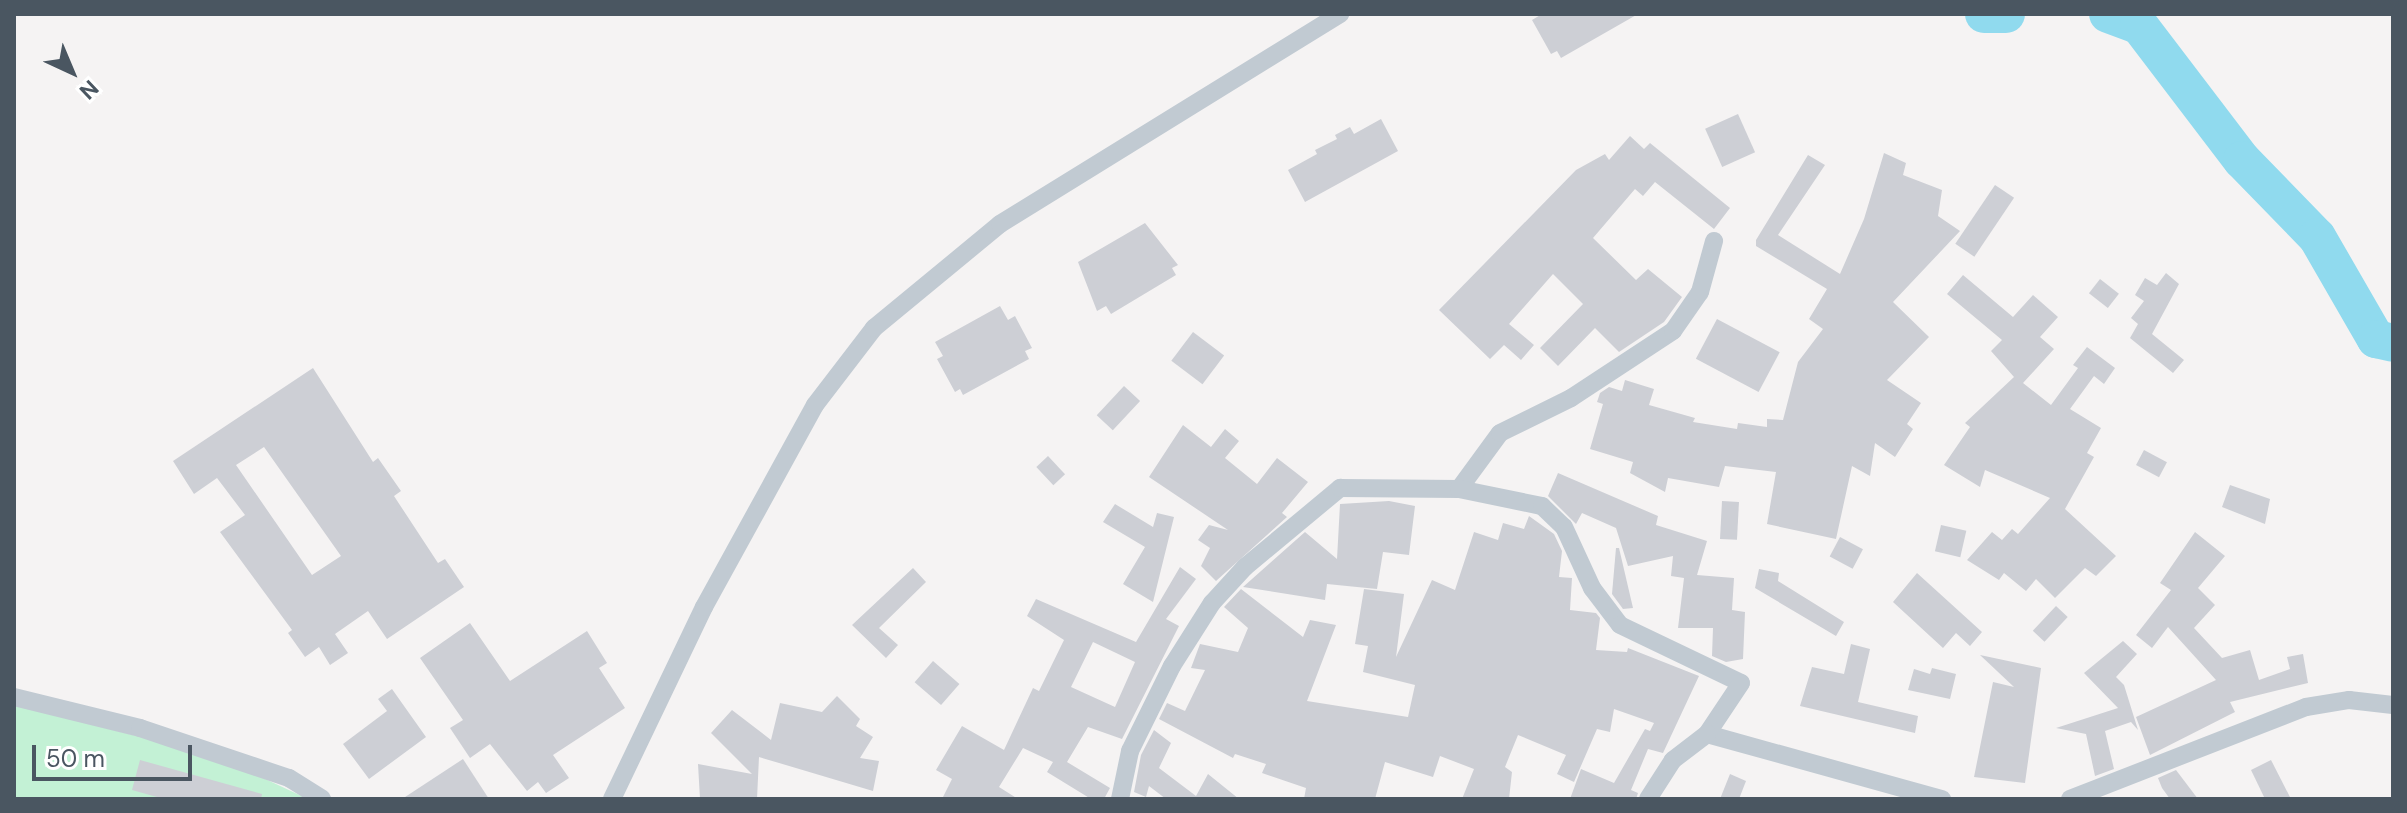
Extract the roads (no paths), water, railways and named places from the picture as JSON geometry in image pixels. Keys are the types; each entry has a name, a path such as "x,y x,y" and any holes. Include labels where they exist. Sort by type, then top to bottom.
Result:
{"street":[{"path":"612,799 704,607 815,405 874,328 1000,224 1340,14"},
{"path":"1459,489 1500,433 1571,398 1673,331 1696,301 1714,241"},
{"path":"1120,799 1130,751 1172,666 1212,603 1245,567 1340,488 1459,489 1542,506 1564,527 1592,588 1620,625 1741,683 1707,734 1673,760 1648,799"},
{"path":"14,697 140,728 289,778 322,799"},
{"path":"2070,799 2306,707 2349,700 2392,703"},
{"path":"1707,734 1942,799"}],"waterway":[{"path":"1984,14 2006,14"},
{"path":"2108,14 2139,25 2242,160 2317,237 2376,339 2393,343"}]}
